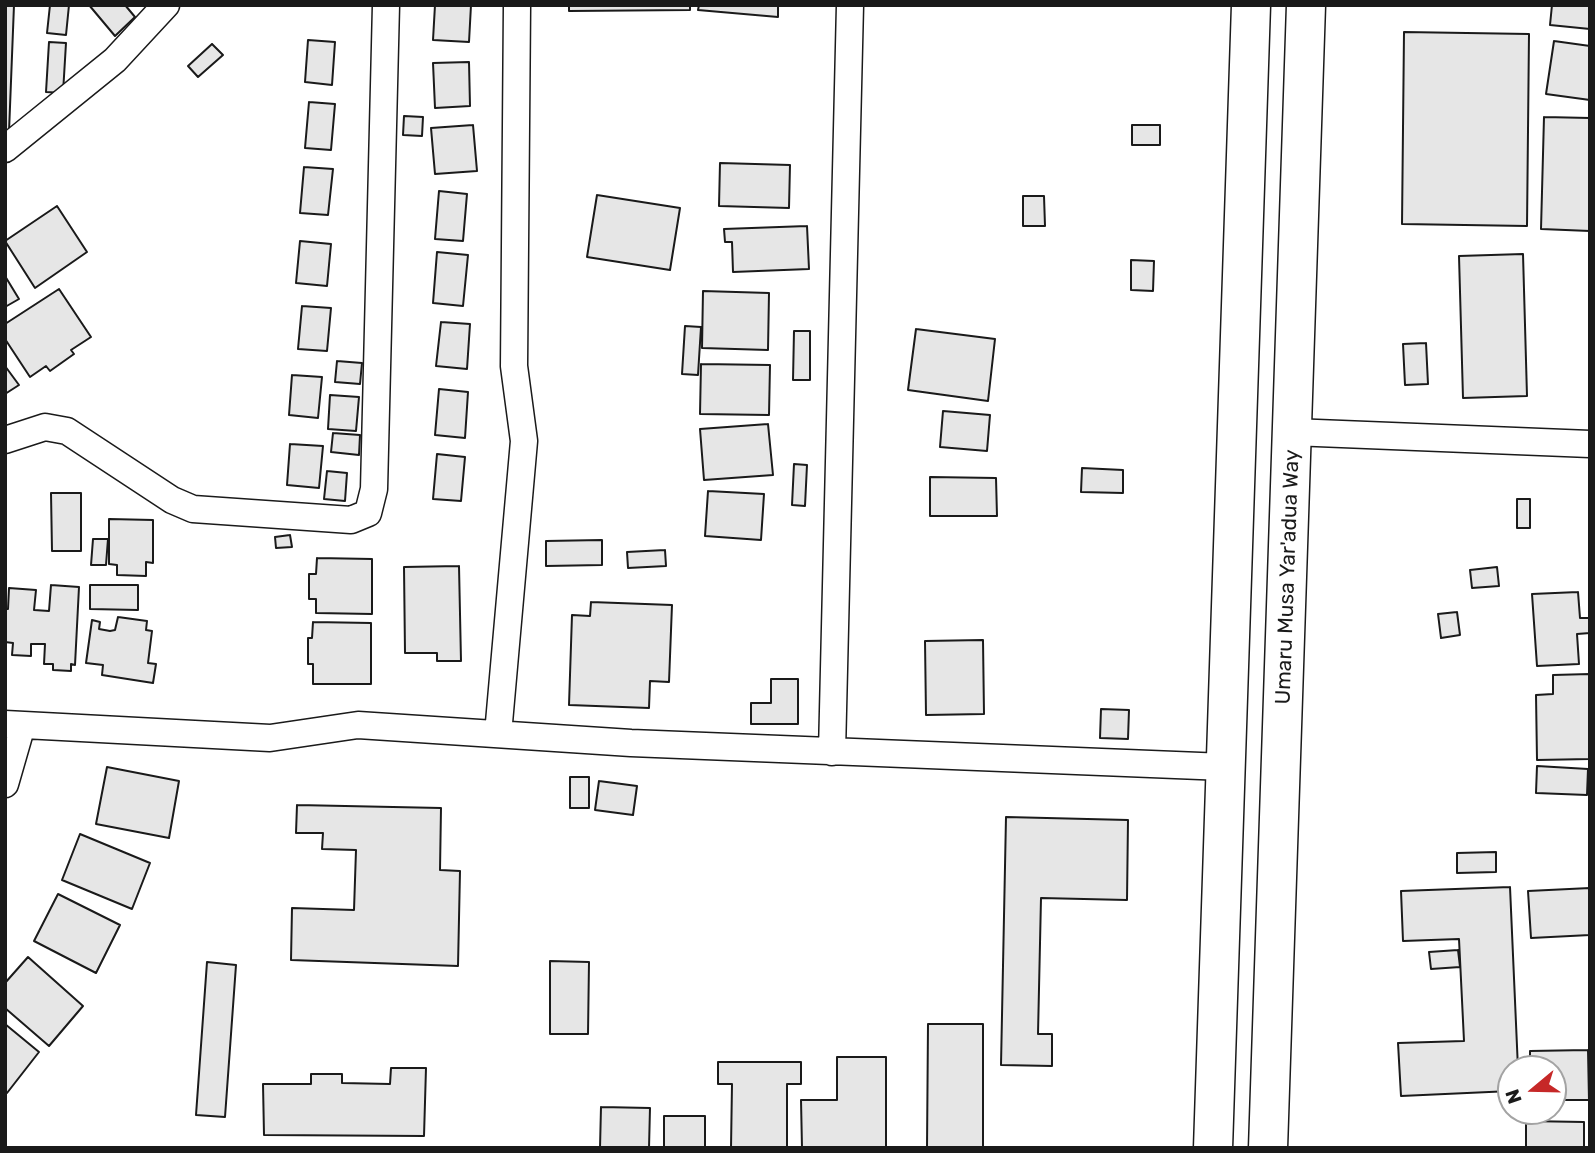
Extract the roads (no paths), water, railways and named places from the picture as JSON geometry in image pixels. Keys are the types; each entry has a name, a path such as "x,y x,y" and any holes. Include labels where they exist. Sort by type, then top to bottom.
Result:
{"main road":[{"path":"1213,1148 1251,5"},
{"name":"Umaru Musa Yar'adua Way","path":"1268,1148 1306,5"}],"street":[{"path":"5,149 115,60 166,5"},
{"path":"5,440 45,427 67,431 172,500 193,509 351,520 368,513 374,489 386,5"},
{"path":"498,734 524,441 514,366 517,5"},
{"path":"832,752 850,5"},
{"path":"1292,432 1590,444"},
{"path":"5,784 14,724 270,738 358,725 832,752 1226,767"}]}
